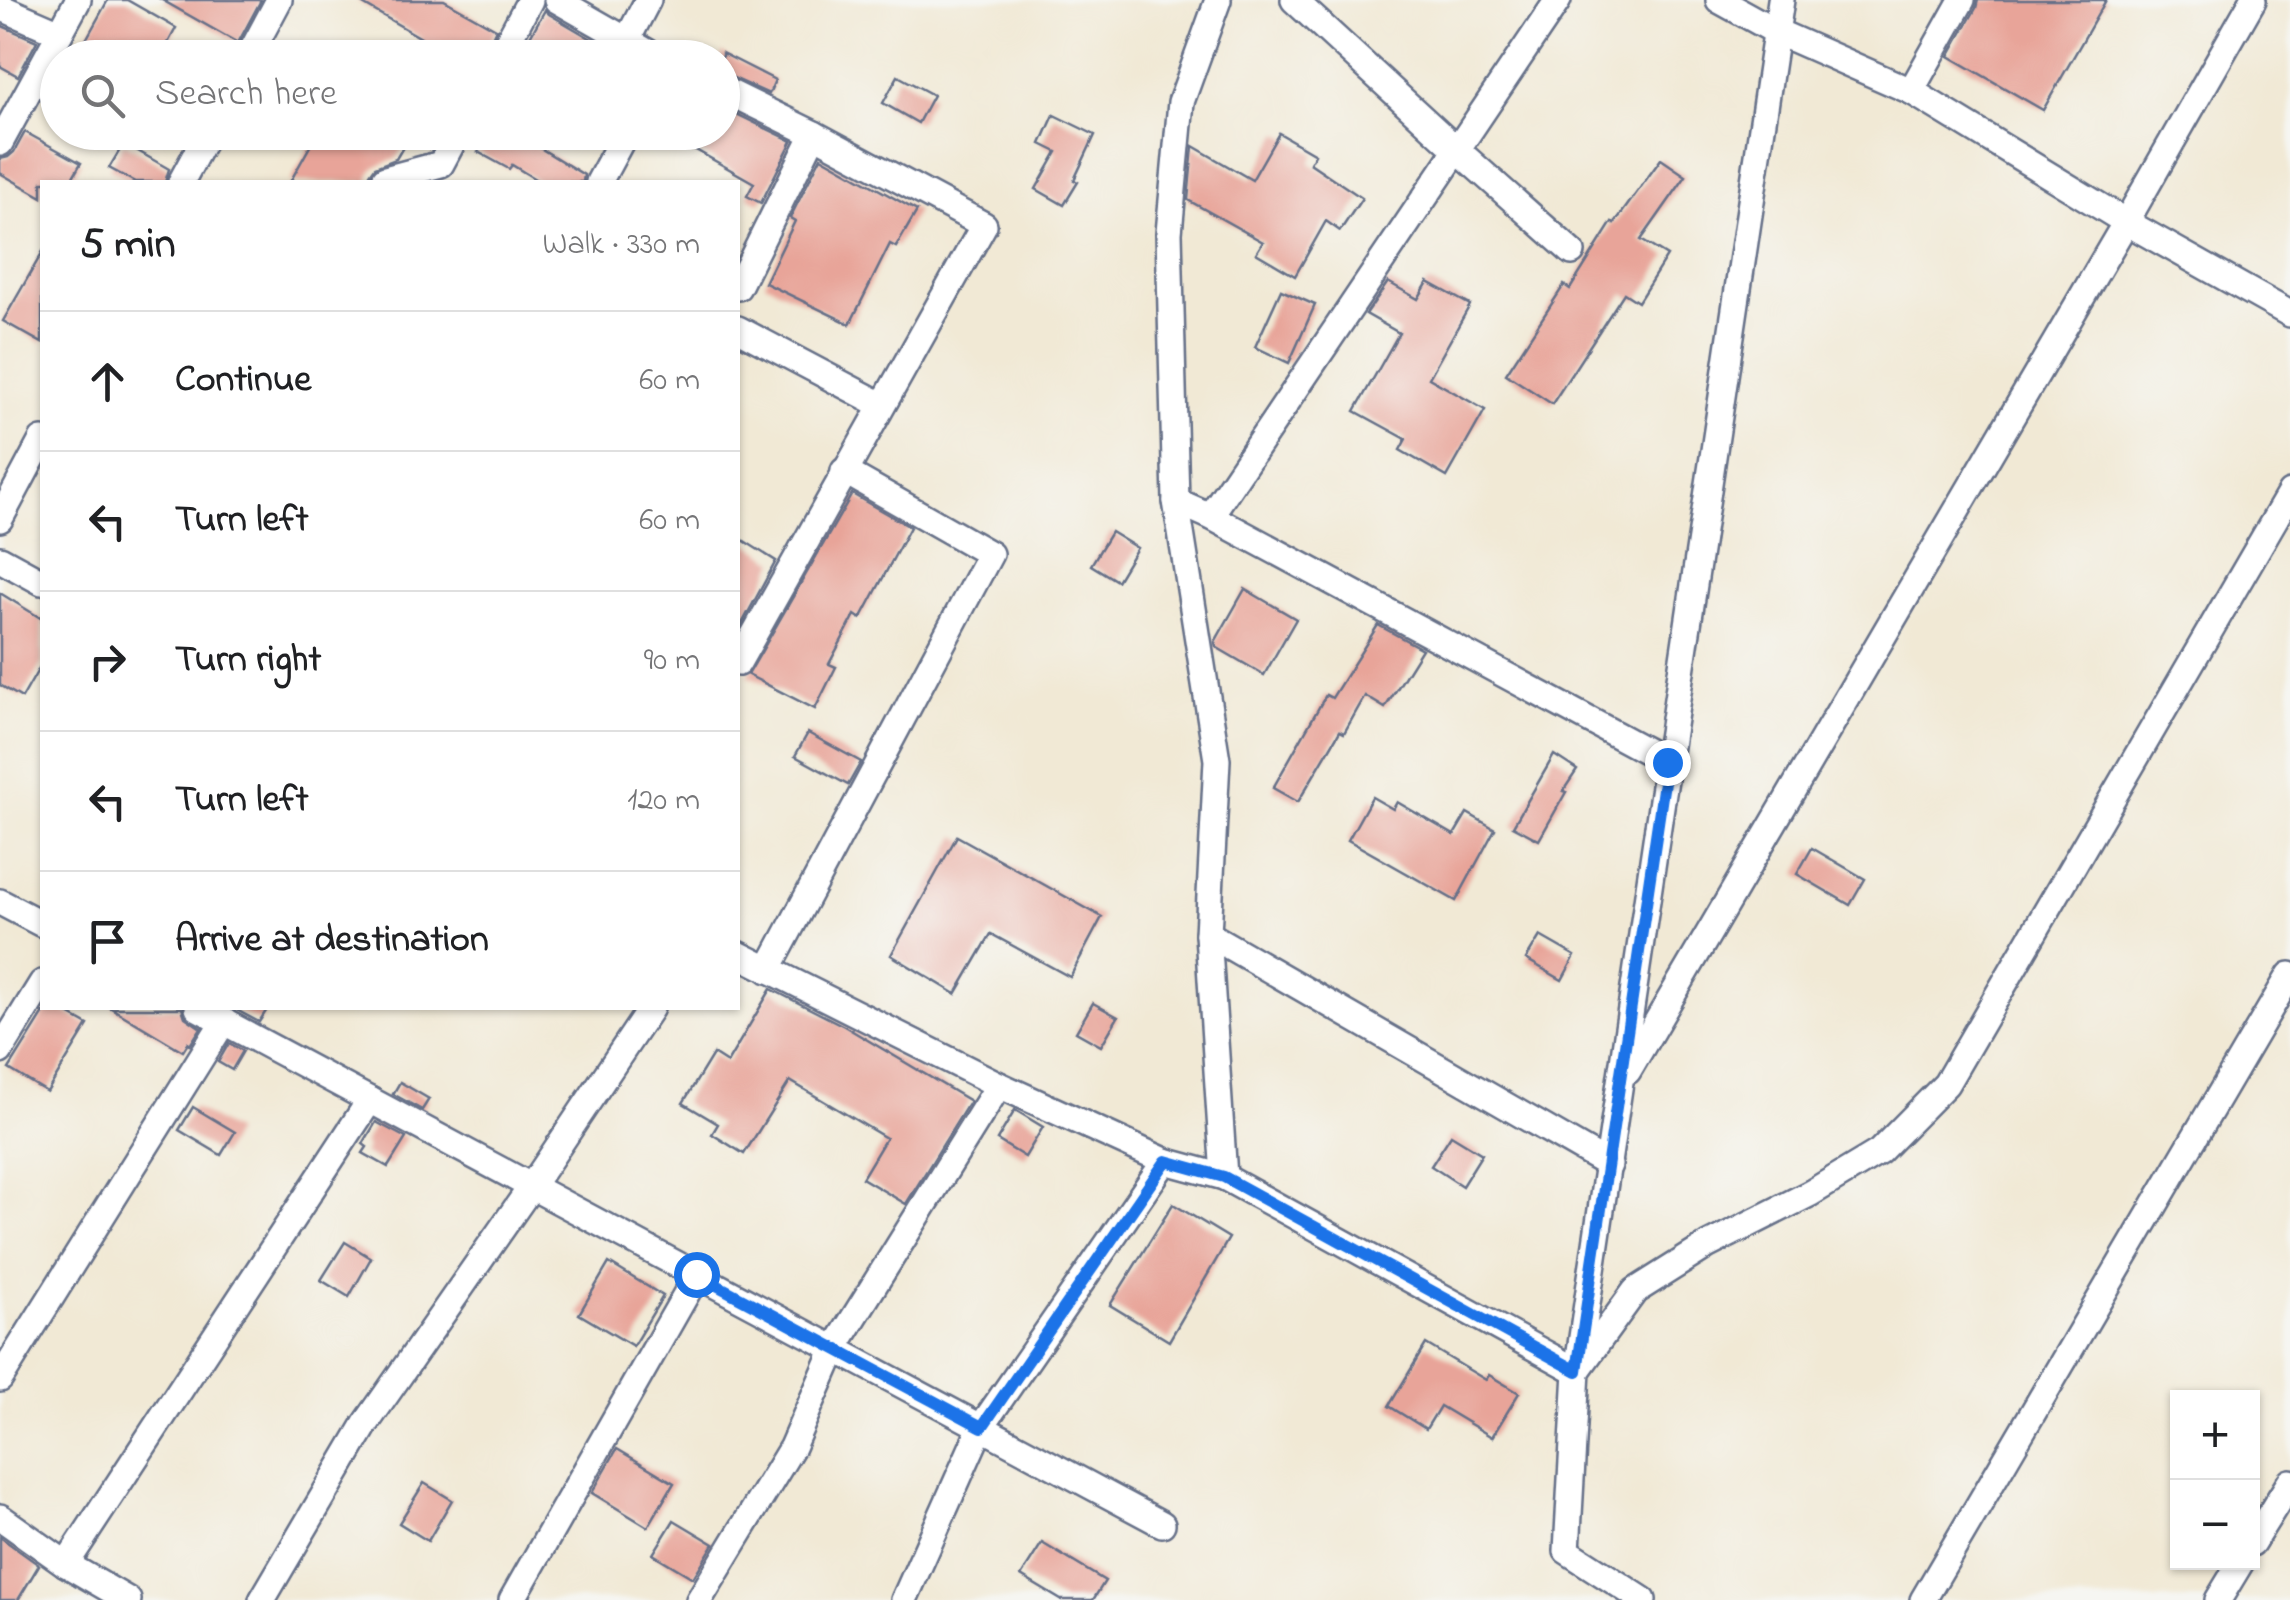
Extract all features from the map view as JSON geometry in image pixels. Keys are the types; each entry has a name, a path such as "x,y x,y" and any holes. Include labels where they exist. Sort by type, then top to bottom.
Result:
{"street":[{"path":"56,40 78,0"},
{"path":"258,40 279,0"},
{"path":"509,40 530,0"},
{"path":"557,0 627,40 648,0"},
{"path":"1218,0 1181,102 1169,233 1176,502 1217,760 1208,934 1224,1177"},
{"path":"1294,0 1572,252"},
{"path":"1210,516 1558,0"},
{"path":"1719,0 1777,32 1911,91 2126,222 2290,314"},
{"path":"1643,1600 1567,1551 1577,1371 1780,0"},
{"path":"1911,91 1962,0"},
{"path":"1622,1081 2253,0"},
{"path":"0,7 60,33"},
{"path":"0,143 40,70"},
{"path":"740,99 984,225 740,659"},
{"path":"740,284 814,134"},
{"path":"182,180 198,150"},
{"path":"385,180 441,164 448,150"},
{"path":"600,180 616,150"},
{"path":"740,330 882,405"},
{"path":"0,519 40,444"},
{"path":"768,970 990,554 844,472"},
{"path":"1577,1371 1635,1292 1708,1246 1880,1152 1946,1084 2290,493"},
{"path":"1176,502 1210,516 1667,762"},
{"path":"0,559 40,581"},
{"path":"0,902 40,923"},
{"path":"1208,934 1609,1165"},
{"path":"740,955 999,1086 1166,1161 1224,1177 1577,1371"},
{"path":"1923,1600 2290,975"},
{"path":"0,1051 40,986"},
{"path":"202,1010 1162,1524"},
{"path":"262,1600 365,1425 650,1010"},
{"path":"0,1379 224,1021"},
{"path":"699,1600 792,1447 835,1348 999,1086"},
{"path":"66,1564 370,1100"},
{"path":"904,1600 982,1427 1166,1161"},
{"path":"512,1600 696,1274"},
{"path":"2260,1530 2290,1482"},
{"path":"0,1517 66,1564 128,1600"},
{"path":"2218,1600 2235,1570"}],"building":[{"path":"108,0 127,0 176,28 170,40 86,40"},
{"path":"162,0 261,0 240,40 233,40"},
{"path":"356,0 444,0 496,29 491,40 421,38"},
{"path":"1978,0 2106,0 2043,110 1949,56"},
{"path":"545,10 593,40 528,40"},
{"path":"0,25 37,41 18,76 0,66"},
{"path":"740,62 775,80 769,94 740,81"},
{"path":"898,76 933,95 918,123 883,103"},
{"path":"1054,115 1095,135 1074,180 1078,182 1064,205 1036,189 1057,152 1041,144"},
{"path":"740,116 792,141 761,203 747,196 754,183 696,150 740,150"},
{"path":"25,132 40,140 40,150 58,150 81,163 71,180 40,180 40,196 0,173 0,159 14,152"},
{"path":"1279,133 1315,154 1310,163 1362,198 1340,231 1326,221 1295,276 1256,253 1263,242 1188,200 1193,146 1252,180"},
{"path":"120,150 136,150 169,169 166,180 131,180 109,168"},
{"path":"308,150 401,150 396,159 375,167 368,180 291,180"},
{"path":"543,150 584,175 583,180 537,180 478,152"},
{"path":"821,157 917,211 896,247 890,244 850,324 765,283 795,221 790,218"},
{"path":"1661,159 1686,176 1641,240 1667,256 1638,302 1624,293 1552,404 1506,374 1564,285 1570,289 1612,222"},
{"path":"40,256 40,342 3,321"},
{"path":"1388,282 1418,299 1428,282 1470,305 1429,378 1485,410 1447,477 1400,450 1406,439 1355,411 1399,333 1366,314"},
{"path":"1281,290 1315,305 1289,363 1255,347"},
{"path":"852,494 910,527 861,619 855,615 829,664 836,667 815,709 748,675"},
{"path":"1111,532 1137,548 1117,581 1091,565"},
{"path":"740,538 776,561 740,627"},
{"path":"1245,589 1296,619 1264,675 1216,647 1215,642"},
{"path":"0,593 40,618 40,666 22,698 0,685"},
{"path":"1378,625 1422,649 1385,708 1365,696 1298,802 1273,788 1326,695 1332,698"},
{"path":"808,733 861,762 848,785 795,756"},
{"path":"1554,755 1577,770 1539,840 1513,826"},
{"path":"1372,797 1393,809 1397,802 1454,835 1467,813 1495,829 1456,901 1348,840"},
{"path":"957,836 1102,917 1070,977 991,934 956,994 891,955"},
{"path":"1812,848 1865,879 1850,905 1797,874"},
{"path":"1540,936 1575,956 1562,980 1526,959"},
{"path":"771,989 844,1026 970,1101 906,1204 862,1178 886,1138 790,1081 744,1154 712,1134 718,1124 683,1103 713,1054 727,1063"},
{"path":"1093,1003 1118,1017 1101,1046 1076,1032"},
{"path":"46,1010 62,1010 88,1025 47,1092 9,1069"},
{"path":"114,1010 183,1010 185,1017 201,1028 183,1051"},
{"path":"237,1010 267,1010 259,1022"},
{"path":"229,1043 243,1051 232,1070 218,1062"},
{"path":"400,1082 429,1099 422,1110 393,1094"},
{"path":"193,1107 235,1132 221,1155 179,1130"},
{"path":"1015,1110 1043,1127 1025,1157 997,1140"},
{"path":"376,1122 406,1138 388,1167 363,1153 367,1147 363,1144"},
{"path":"1451,1135 1482,1154 1462,1186 1431,1166"},
{"path":"1173,1204 1229,1238 1169,1341 1110,1305"},
{"path":"345,1242 371,1258 349,1297 321,1280"},
{"path":"609,1263 663,1296 633,1346 579,1314"},
{"path":"1426,1344 1486,1380 1489,1375 1519,1393 1492,1437 1440,1406 1426,1429 1389,1406"},
{"path":"617,1449 674,1483 648,1527 592,1493"},
{"path":"424,1483 452,1500 428,1541 399,1523"},
{"path":"674,1520 714,1544 693,1578 653,1554"},
{"path":"0,1537 39,1565 18,1600 0,1600"},
{"path":"1042,1543 1105,1581 1093,1600 1061,1600 1021,1576"}],"route":[{"path":"696,1274 982,1427 1166,1161 1224,1177 1577,1371 1667,762"}]}
